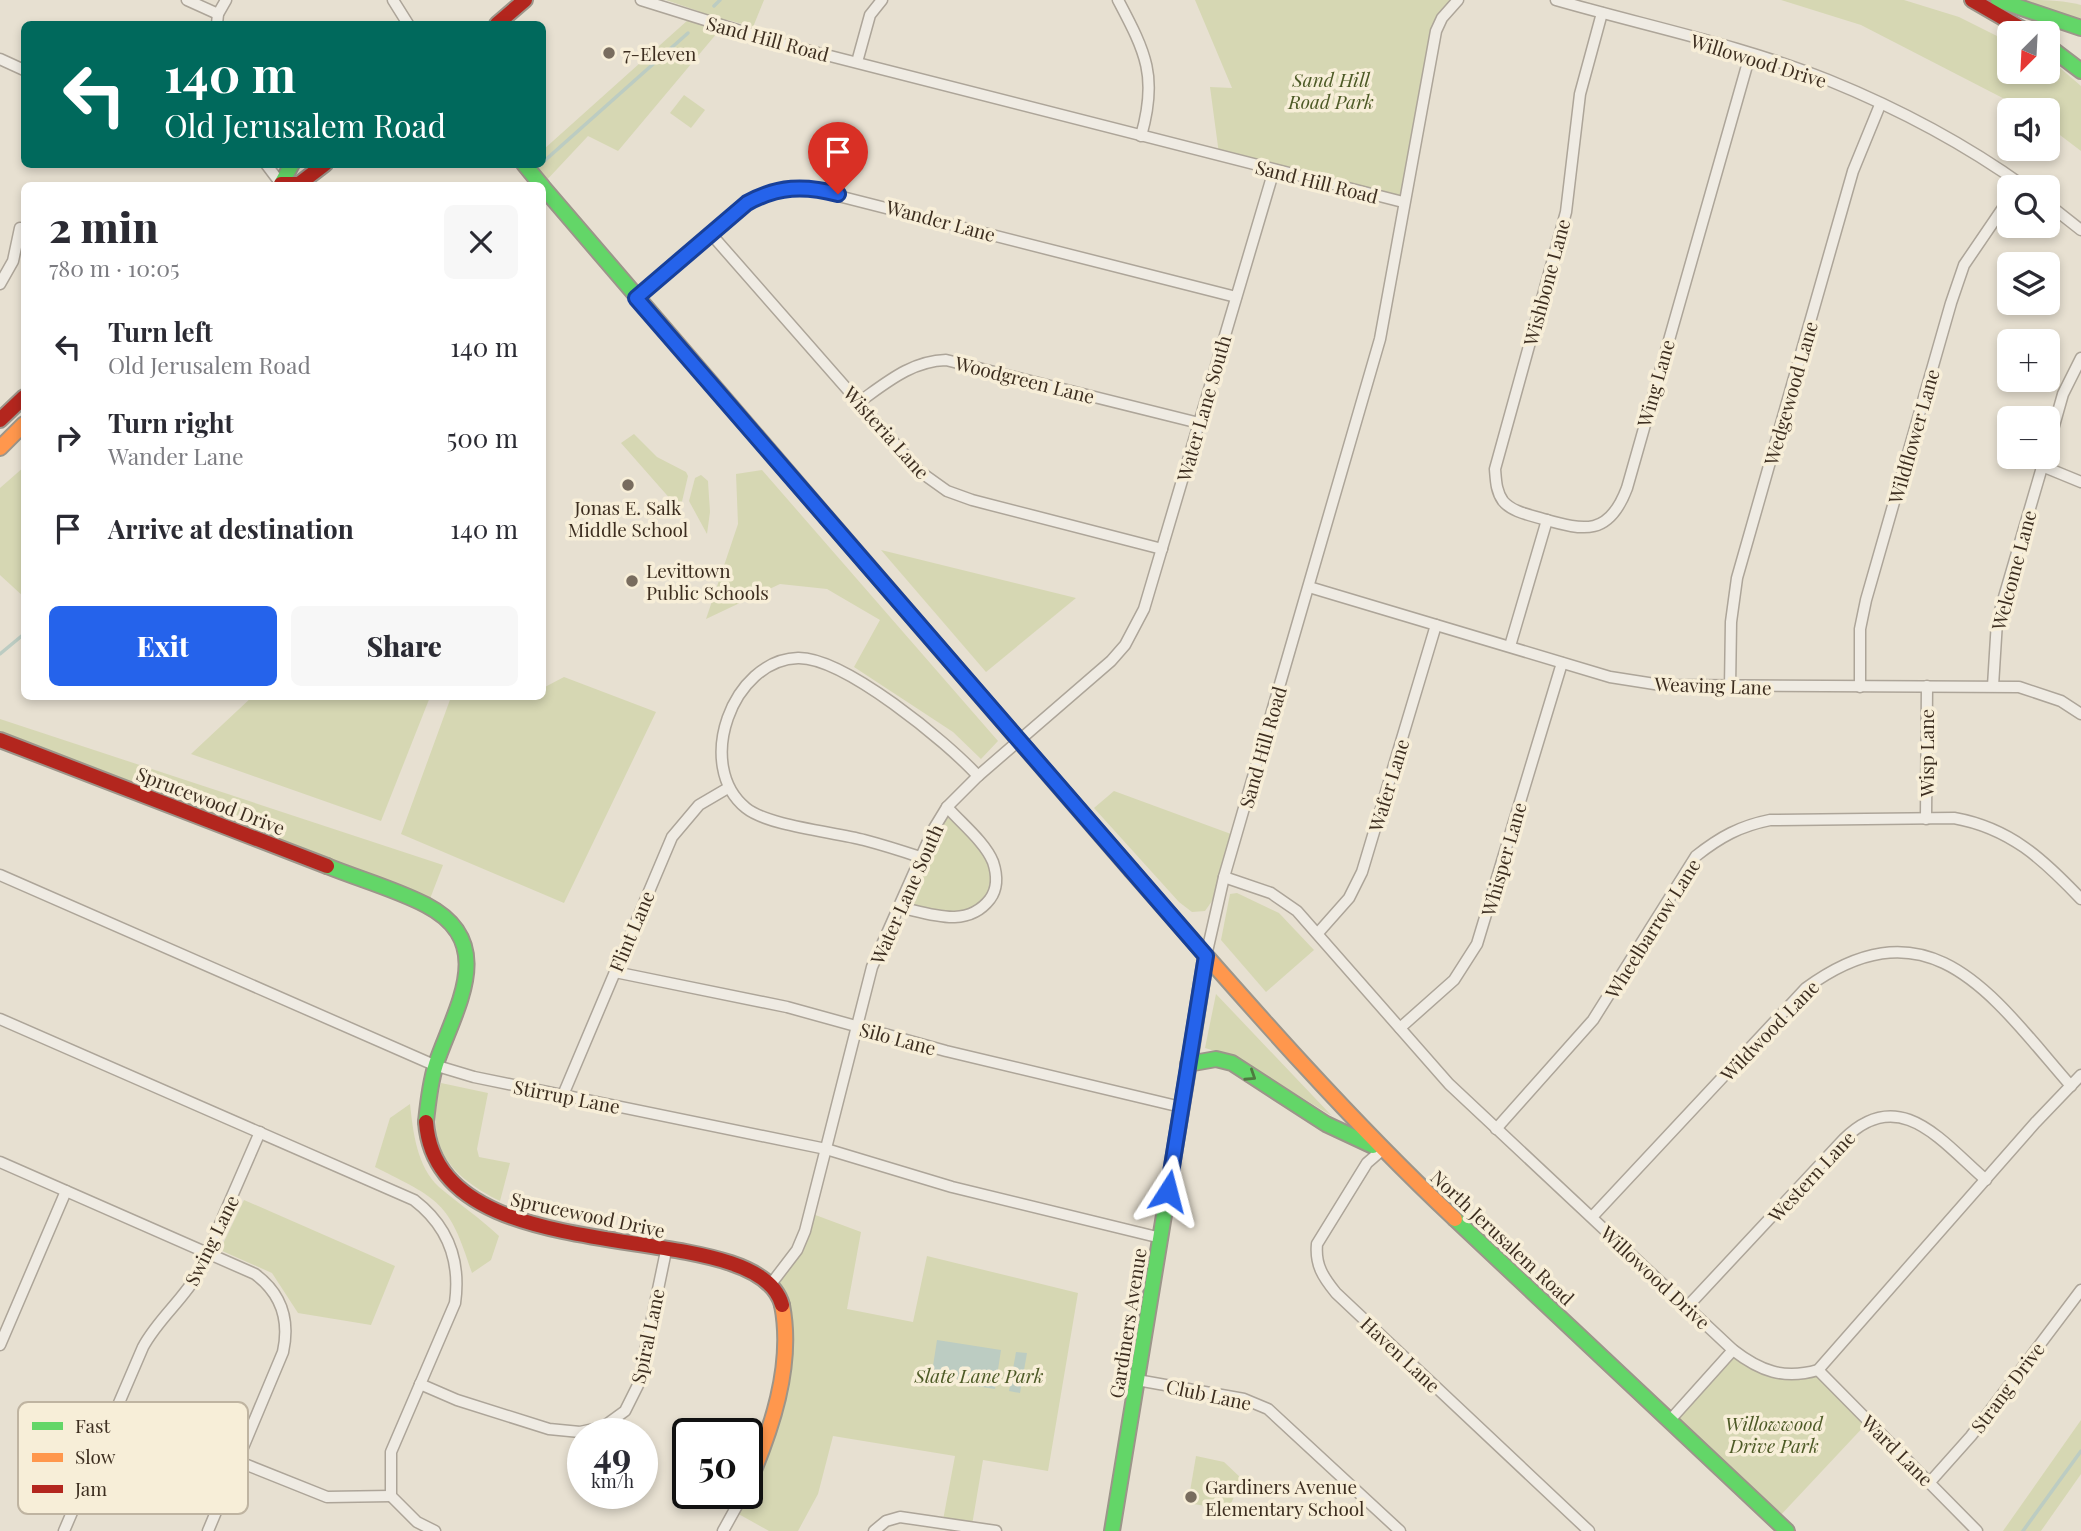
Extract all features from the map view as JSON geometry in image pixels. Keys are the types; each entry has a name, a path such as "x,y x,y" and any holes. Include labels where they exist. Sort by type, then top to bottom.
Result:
{"main road":[{"path":"500,21 525,0"},
{"path":"1972,0 2008,21"},
{"path":"1998,0 2081,28"},
{"path":"2060,55 2081,71"},
{"path":"302,182 320,168"},
{"name":"North Jerusalem Road","path":"527,168 539,182"},
{"name":"North Jerusalem Road","path":"546,191 1019,742 1206,956 1382,1150 1787,1531"},
{"path":"0,420 21,400"},
{"path":"0,448 21,427"},
{"name":"Sprucewood Drive","path":"0,740 425,904 443,915 463,942 467,957 467,978 434,1065 425,1104 425,1132 436,1163 449,1180 470,1199 490,1211 517,1220 731,1264 771,1284"},
{"name":"Gardiners Avenue","path":"1112,1531 1206,956"},
{"path":"1188,1064 1216,1059 1232,1063 1326,1124 1382,1150"},
{"path":"763,1445 770,1427 788,1338 787,1319 771,1284"}],"street":[{"path":"187,0 218,19 226,0"},
{"path":"393,0 406,21"},
{"name":"Sand Hill Road","path":"641,0 731,29 1402,202 1380,339 1224,877 1206,956"},
{"path":"857,62 870,15 882,0"},
{"path":"1118,0 1141,47 1150,81 1148,111 1140,136"},
{"path":"1402,202 1436,31 1442,18 1458,0"},
{"name":"Willowood Drive","path":"1556,0 1829,80 1967,148 2005,175"},
{"name":"Wishbone Lane","path":"1547,520 1522,513 1506,504 1497,491 1495,469 1566,212 1580,94 1602,13"},
{"name":"Wing Lane","path":"1547,520 1574,528 1594,527 1609,519 1619,509 1750,55"},
{"path":"0,59 21,69"},
{"name":"Wedgewood Lane","path":"1730,688 1731,622 1737,578 1853,171 1880,105"},
{"name":"Water Lane South","path":"771,1284 797,1250 805,1231 872,967 920,857 947,807 978,776 1093,679 1125,645 1144,609 1273,170"},
{"name":"Wander Lane","path":"636,298 747,203 784,188 814,188 1236,297"},
{"path":"2060,213 2081,230"},
{"name":"Wildflower Lane","path":"1860,687 1860,629 1866,600 1951,303 1964,265 1997,217"},
{"path":"0,284 13,261 20,228"},
{"name":"Wisteria Lane","path":"711,234 919,471 947,491 972,500 1162,549"},
{"path":"2060,406 2081,358"},
{"name":"Woodgreen Lane","path":"859,402 909,368 946,360 1199,423"},
{"name":"Welcome Lane","path":"1993,686 1997,621 2041,469"},
{"path":"2056,469 2081,482"},
{"path":"1510,646 1547,520"},
{"name":"Weaving Lane","path":"1310,587 1610,677 1661,685 1730,688 1993,686 2035,691 2081,714"},
{"name":"Wafer Lane","path":"1318,933 1349,898 1362,872 1436,625"},
{"path":"920,857 864,840 763,817 746,809 728,788 720,753 722,738 744,688 756,674 769,665 800,658 819,661 911,716 954,749 978,776"},
{"name":"Whisper Lane","path":"1399,1028 1454,980 1477,944 1562,663"},
{"name":"Wisp Lane","path":"1926,819 1927,686"},
{"name":"Flint Lane","path":"563,1095 672,837 699,806 728,788"},
{"path":"899,907 942,917 962,918 979,911 992,896 996,887 992,861 947,807"},
{"name":"Wheelbarrow Lane","path":"1496,1129 1593,1020 1685,870 1720,836 1745,825 1770,820 1926,819 1977,822 2007,834 2040,858 2081,899"},
{"name":"Stirrup Lane","path":"0,874 434,1065 474,1077 826,1149 952,1187 1161,1238"},
{"name":"Willowood Drive","path":"1224,877 1271,893 1297,911 1449,1084 1733,1350 1760,1369 1777,1374 1801,1375 1818,1370"},
{"name":"Wildwood Lane","path":"1592,1217 1806,988 1833,968 1858,958 1908,953 1938,959 1960,970 1994,998 2071,1086"},
{"name":"Silo Lane","path":"615,972 787,1007 857,1027 1181,1107"},
{"path":"0,1019 414,1200 427,1210 444,1230 454,1254 457,1292 391,1452 391,1496 417,1522 435,1531"},
{"path":"1818,1370 2081,1075"},
{"name":"Western Lane","path":"1688,1306 1844,1139 1872,1118 1896,1116 1918,1123 1986,1180"},
{"name":"Swing Lane","path":"119,1402 153,1328 191,1285 260,1132"},
{"name":"Haven Lane","path":"1382,1150 1367,1163 1317,1244 1315,1257 1321,1275 1346,1302 1589,1531"},
{"path":"0,1162 207,1252 265,1281 283,1309 287,1335 283,1352 248,1435"},
{"path":"0,1345 65,1191"},
{"name":"Spiral Lane","path":"420,1384 457,1400 549,1429 580,1432 603,1427 625,1411 638,1385 666,1251"},
{"name":"Strang Drive","path":"1930,1482 1971,1436 2081,1290"},
{"path":"1671,1419 1733,1350"},
{"name":"Ward Lane","path":"1818,1370 1977,1531"},
{"name":"Club Lane","path":"1138,1380 1244,1399 1268,1409 1400,1531"},
{"path":"248,1465 327,1497 391,1496"},
{"path":"723,1531 735,1509"},
{"name":"Swing Lane","path":"64,1531 71,1514"},
{"path":"208,1531 215,1514"},
{"path":"874,1531 886,1521 900,1517 996,1531"}],"green space":[{"path":"666,0 764,0 753,27 728,20 618,151 588,136 545,182 541,182 530,168 546,168 546,147 698,11"},
{"name":"Sand Hill Road Park","path":"1195,0 1455,0 1440,17 1401,201 1219,154 1210,87 1232,88"},
{"path":"1781,0 1904,0 1959,17 1997,36 1997,84 2060,84 2060,68 2081,86 2081,151 2060,135 2060,98 2003,98 1861,25"},
{"path":"2024,0 2060,1 2081,5 2081,20"},
{"path":"684,95 705,110 691,128 670,113"},
{"path":"634,434 657,457 686,472 688,476 680,510 621,443"},
{"path":"21,470 21,594 0,575 0,488"},
{"path":"762,470 998,741 981,759 953,732 854,667 880,620 827,589 780,584 706,619 738,524 736,474"},
{"path":"701,475 708,481 710,512 707,534 689,501 695,478"},
{"path":"881,550 1076,598 986,672"},
{"path":"564,677 656,712 564,903 401,834 450,700 546,700 546,686"},
{"path":"249,700 429,700 381,821 191,754"},
{"path":"0,719 443,865 428,904 0,739"},
{"path":"1114,791 1231,834 1212,901 1205,911 1192,912 1179,902 1094,808"},
{"path":"947,809 986,852 995,887 975,910 961,916 900,905"},
{"path":"1237,893 1279,913 1314,950 1266,992 1221,940 1230,894"},
{"path":"1216,994 1332,1116 1237,1058 1205,1048"},
{"path":"441,1083 488,1093 477,1149 479,1157 510,1163 500,1201 466,1180 444,1155 438,1140 436,1123"},
{"path":"410,1104 417,1148 432,1179 499,1236 491,1260 472,1273 456,1231 439,1205 414,1187 375,1167 390,1118"},
{"path":"244,1200 395,1266 371,1325 298,1313 272,1273 220,1250"},
{"name":"Slate Lane Park","path":"810,1213 861,1232 847,1309 913,1322 927,1256 1078,1293 1048,1471 983,1460 972,1525 943,1520 955,1456 833,1436 818,1494 798,1531 769,1531 735,1512 737,1509 763,1509 763,1429 789,1337 772,1284 799,1249"},
{"name":"Willowwood Drive Park","path":"1732,1351 1759,1370 1818,1371 1868,1422 1777,1519 1672,1418"},
{"path":"2081,1420 2081,1474 2041,1531 2003,1531"},
{"path":"1196,1456 1224,1462 1242,1479 1228,1510 1188,1503"}],"shaded area":[{"path":"937,1340 1001,1350 995,1389 956,1383 957,1375 953,1375 952,1382 931,1379"},
{"path":"1016,1352 1027,1353 1020,1393 1009,1391"}],"waterway":[{"path":"714,6 720,0"},
{"path":"546,159 688,33"},
{"path":"0,654 21,636"},
{"path":"2023,1531 2081,1451"}],"traffic: fast":[{"path":"1998,0 2081,28"},
{"path":"2060,55 2081,71"},
{"path":"282,182 290,168"},
{"path":"527,168 539,182"},
{"path":"546,191 826,517"},
{"path":"327,866 426,905 448,920 461,938 466,957 466,978 434,1071 426,1122"},
{"path":"1112,1531 1191,1051"},
{"path":"1188,1064 1216,1059 1232,1063 1326,1124 1373,1146"},
{"path":"1455,1219 1787,1531"}],"traffic: slow":[{"path":"0,448 21,427"},
{"path":"1131,870 1329,1092 1455,1219"},
{"path":"763,1447 783,1375 785,1328 782,1305"}],"traffic: jam":[{"path":"500,21 525,0"},
{"path":"1972,0 2008,21"},
{"path":"302,182 320,168"},
{"path":"0,420 21,400"},
{"path":"826,517 1131,870"},
{"path":"0,740 327,866"},
{"path":"1191,1051 1206,956"},
{"path":"426,1122 444,1172 483,1204 537,1225 718,1259 760,1277 782,1305"}],"place":[{"name":"7-Eleven","path":"609,53"},
{"name":"Jonas E. Salk Middle School","path":"628,485"},
{"name":"Levittown Public Schools","path":"632,581"},
{"name":"Gardiners Avenue Elementary School","path":"1191,1497"}],"route":[{"path":"838,194 803,187 784,188 764,194 747,203 636,298 1206,956 1168,1191"}]}
